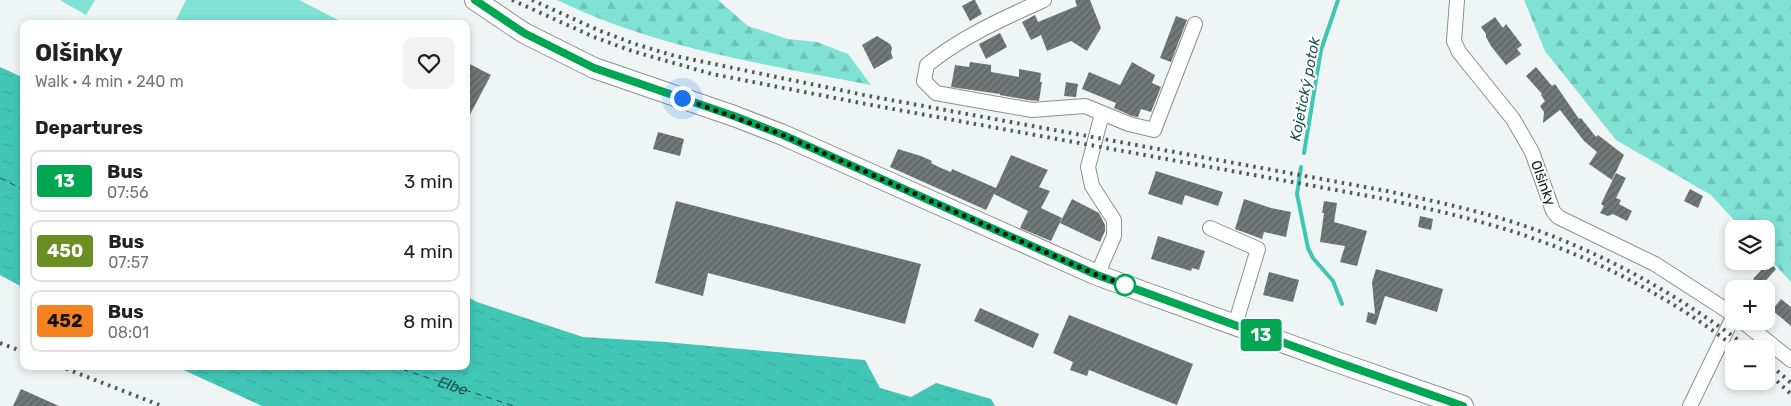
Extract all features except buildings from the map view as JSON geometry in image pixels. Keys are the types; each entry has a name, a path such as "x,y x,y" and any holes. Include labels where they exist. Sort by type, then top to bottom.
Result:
{"main road":[{"path":"475,0 524,33 594,68 734,116 783,135 1097,275 1463,406"}],"street":[{"path":"1044,0 1013,14 944,51 927,65 924,81 936,93 1032,110 1085,106 1129,124 1154,130 1195,24"},
{"name":"Olšinky","path":"1457,0 1454,41 1460,52 1514,119 1532,152 1553,211 1558,218 1655,264 1725,309"},
{"path":"1097,275 1114,236 1114,220 1092,186 1088,167 1102,114"},
{"path":"1210,228 1258,249 1235,325"},
{"path":"1690,406 1727,330"},
{"path":"1753,330 1791,360"}],"green space":[{"path":"60,0 95,0 86,15"},
{"path":"186,0 299,0 338,20 176,20"},
{"path":"557,0 718,0 748,26 788,39 817,42 848,54 871,85 711,53 632,31 594,17"},
{"path":"1524,0 1791,0 1791,282 1775,265 1775,220 1734,220 1711,195 1616,140 1545,51"}],"water":[{"path":"0,67 20,76 20,286 0,275"},
{"name":"Elbe","path":"470,298 583,337 665,342 865,360 880,388 911,397 936,383 991,399 995,406 262,406 184,370 470,370"}],"waterway":[{"name":"Kojetický potok","path":"1304,153 1321,50 1338,0"},
{"name":"Kojetický potok","path":"1301,167 1297,194 1308,248 1313,258 1333,281 1342,304"}],"ferry route":[{"path":"0,178 20,188"},
{"path":"404,370 514,406"}],"railway":[{"path":"512,0 594,37 632,51 712,74 1385,199 1486,223 1546,243 1621,275 1670,302 1725,340"},
{"path":"532,0 598,30 675,56 869,96 1387,191 1497,217 1545,233 1637,275 1695,310 1738,340"},
{"path":"0,343 20,350"},
{"path":"1775,369 1791,383"},
{"path":"69,370 162,406"},
{"path":"1775,379 1791,394"}],"bus line":[{"name":"13","path":"475,0 524,33 594,68 734,116 783,135 1097,275 1463,406"}],"route":[{"path":"682,98 783,135 1097,275 1125,285"}]}
